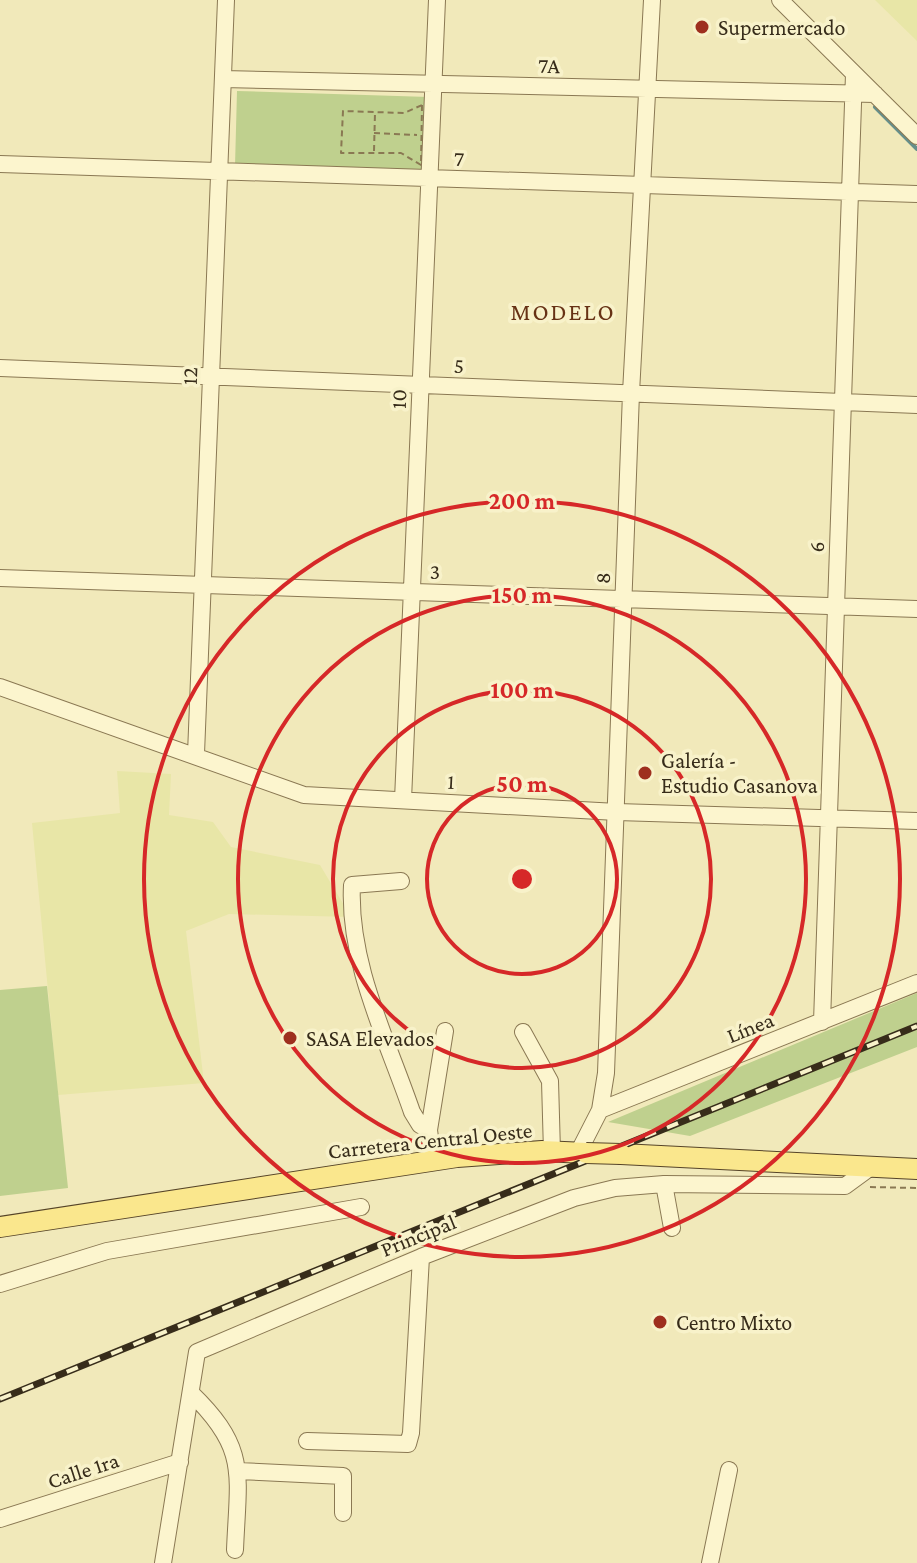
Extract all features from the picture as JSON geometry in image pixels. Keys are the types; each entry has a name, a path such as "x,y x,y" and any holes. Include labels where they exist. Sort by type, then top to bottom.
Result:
{"main road":[{"name":"Carretera Central Oeste","path":"0,1227 433,1160 552,1152 917,1169"}],"street":[{"name":"12","path":"196,754 226,0"},
{"name":"10","path":"403,800 437,0"},
{"name":"8","path":"582,1153 600,1110 606,1073 631,393 652,0"},
{"path":"780,0 917,136"},
{"name":"6","path":"822,1022 854,74"},
{"name":"7A","path":"223,79 875,94"},
{"name":"7","path":"0,164 917,194"},
{"name":"5","path":"0,368 917,405"},
{"name":"3","path":"0,578 917,609"},
{"name":"1","path":"0,687 196,754 304,795 617,812 917,821"},
{"path":"401,881 352,885 351,917 357,955 412,1112 420,1125 429,1130"},
{"name":"Línea","path":"600,1110 917,983"},
{"path":"433,1160 429,1130 445,1031"},
{"path":"523,1032 550,1081 552,1152"},
{"path":"845,1186 871,1167"},
{"path":"664,1184 672,1228"},
{"name":"Principal","path":"163,1563 197,1352 421,1257 574,1198 615,1188 664,1184 845,1186"},
{"path":"0,1284 107,1251 361,1207"},
{"path":"307,1441 408,1444 421,1257"},
{"path":"191,1393 214,1415 233,1444 238,1471 235,1550"},
{"name":"Calle 1ra","path":"0,1519 180,1462"},
{"path":"710,1563 729,1470"},
{"path":"238,1471 343,1476 343,1513"}],"path":[{"path":"422,105 421,165 401,153 341,153 343,111 375,112 404,113 422,105"},
{"path":"374,153 375,112"},
{"path":"374,133 422,135"},
{"path":"845,1186 917,1188"}],"shaded area":[{"path":"875,0 917,0 917,41"},
{"path":"117,771 171,774 169,815 213,822 231,847 320,865 351,917 229,914 186,931 204,1083 58,1095 32,823 120,813"}],"green space":[{"path":"237,91 429,97 427,173 235,166"},
{"path":"47,986 68,1188 0,1196 0,990"},
{"path":"917,993 917,1047 690,1136 608,1122"}],"waterway":[{"path":"875,107 917,149"}],"railway":[{"path":"0,1399 917,1026"}],"place":[{"name":"Supermercado","path":"702,27"},
{"name":"Galería - Estudio Casanova","path":"645,773"},
{"name":"SASA Elevados","path":"290,1038"},
{"name":"Centro Mixto","path":"660,1322"}],"district":[{"name":"MODELO","path":"563,312"}]}
